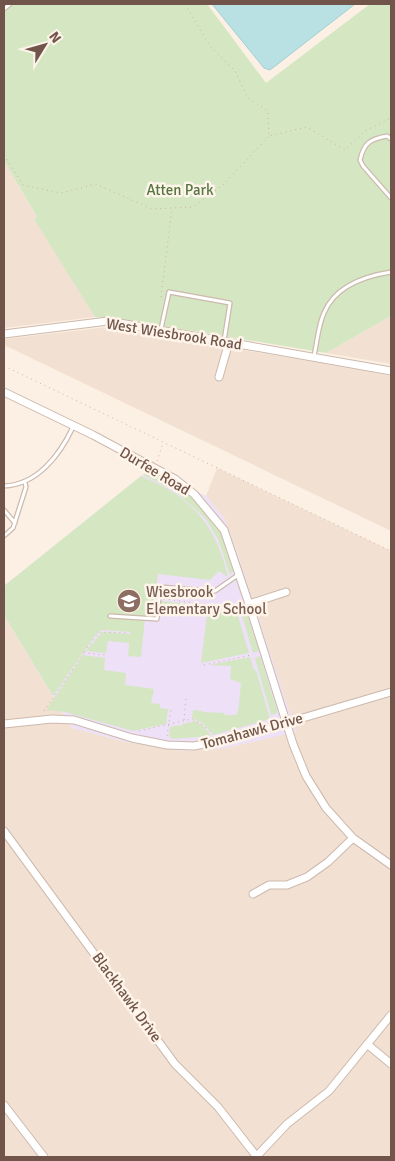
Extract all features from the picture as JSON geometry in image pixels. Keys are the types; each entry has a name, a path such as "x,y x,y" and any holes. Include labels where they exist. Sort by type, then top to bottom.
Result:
{"street":[{"name":"West Wiesbrook Road","path":"4,334 108,321 391,371"},
{"path":"219,377 227,341"},
{"name":"Durfee Road","path":"4,392 175,479 194,494 224,530 296,753 306,776 326,808 353,838 391,865"},
{"path":"249,604 286,592"},
{"name":"Tomahawk Drive","path":"4,724 52,719 74,720 132,738 166,745 194,746 238,737 391,692"},
{"name":"Blackhawk Drive","path":"4,831 176,1064 218,1107 257,1157"},
{"path":"253,894 269,885 287,885 308,877 328,862 353,838"},
{"path":"257,1157 286,1124 329,1091 391,1015"},
{"path":"367,1044 391,1064"},
{"path":"4,1105 44,1157"}],"lane":[{"path":"4,9 10,4"},
{"path":"391,139 387,136 374,138 363,148 360,160 391,198"},
{"path":"314,356 324,313 338,293 357,280 391,272"},
{"path":"160,330 169,292 230,303 227,341"},
{"path":"4,486 25,483 40,473 68,440 74,426"},
{"path":"4,536 14,528 26,488 25,483"},
{"path":"4,510 15,524"},
{"path":"110,616 157,619 160,587 215,591 239,574"}],"path":[{"path":"185,4 210,46 235,71 248,98 268,111 270,136"},
{"path":"4,155 23,185 61,193 96,184 152,209 193,207 223,185 270,136 307,127 345,150 365,132 391,118"},
{"path":"161,301 172,208"},
{"path":"4,366 391,552"},
{"path":"155,468 164,443"},
{"path":"159,599 238,608"},
{"path":"193,610 194,603"},
{"path":"43,712 100,632 129,633"},
{"path":"84,653 106,656"},
{"path":"204,665 251,655"},
{"path":"184,721 186,696"},
{"path":"166,740 171,709"},
{"path":"134,732 192,719 208,729 213,737"}],"shaded area":[{"path":"4,161 95,317 4,328"},
{"path":"391,316 391,364 326,353"},
{"path":"108,327 391,376 391,531 4,345 4,339"},
{"path":"217,468 391,551 391,1157 4,1157 4,615 72,728 126,742 183,751 225,748 295,732 235,546 224,518 206,496"},
{"name":"Wiesbrook Elementary School","path":"149,470 206,496 224,518 296,732 225,748 183,751 126,742 72,728 4,615 4,586"}],"green space":[{"name":"Atten Park","path":"4,4 207,4 266,83 370,4 391,4 391,316 326,353 139,322 95,317 34,219 37,217 4,161"},
{"path":"149,470 190,496 208,513 227,546 234,569 230,575 218,539 205,518 175,491 143,475"},
{"path":"141,476 172,491 196,511 216,541 228,577 219,571 210,580 158,574 152,619 145,618 141,657 128,656 129,643 108,641 106,653 86,651 102,632 130,634 130,632 101,630 53,696 4,615 4,586"},
{"path":"161,601 191,604 190,608 181,607 179,615 161,613"},
{"path":"196,604 213,607 213,611 228,613 228,608 236,609 249,653 201,663 207,616 195,615"},
{"path":"245,607 259,651 253,653 240,609"},
{"path":"83,655 105,658 104,670 126,673 125,685 154,689 151,703 160,704 160,708 168,709 166,724 133,731 65,712 46,710"},
{"path":"260,656 277,710 277,713 271,715 255,658"},
{"path":"250,657 254,670 256,670 270,719 213,735 204,724 192,718 193,710 237,715 241,683 230,679 231,666 209,665"},
{"path":"193,720 204,726 211,736 172,739 169,736 170,727 179,725 181,727 182,724 192,722"}],"water":[{"path":"212,4 355,4 270,70 264,68"}],"place":[{"name":"Wiesbrook Elementary School","path":"129,601"}]}
